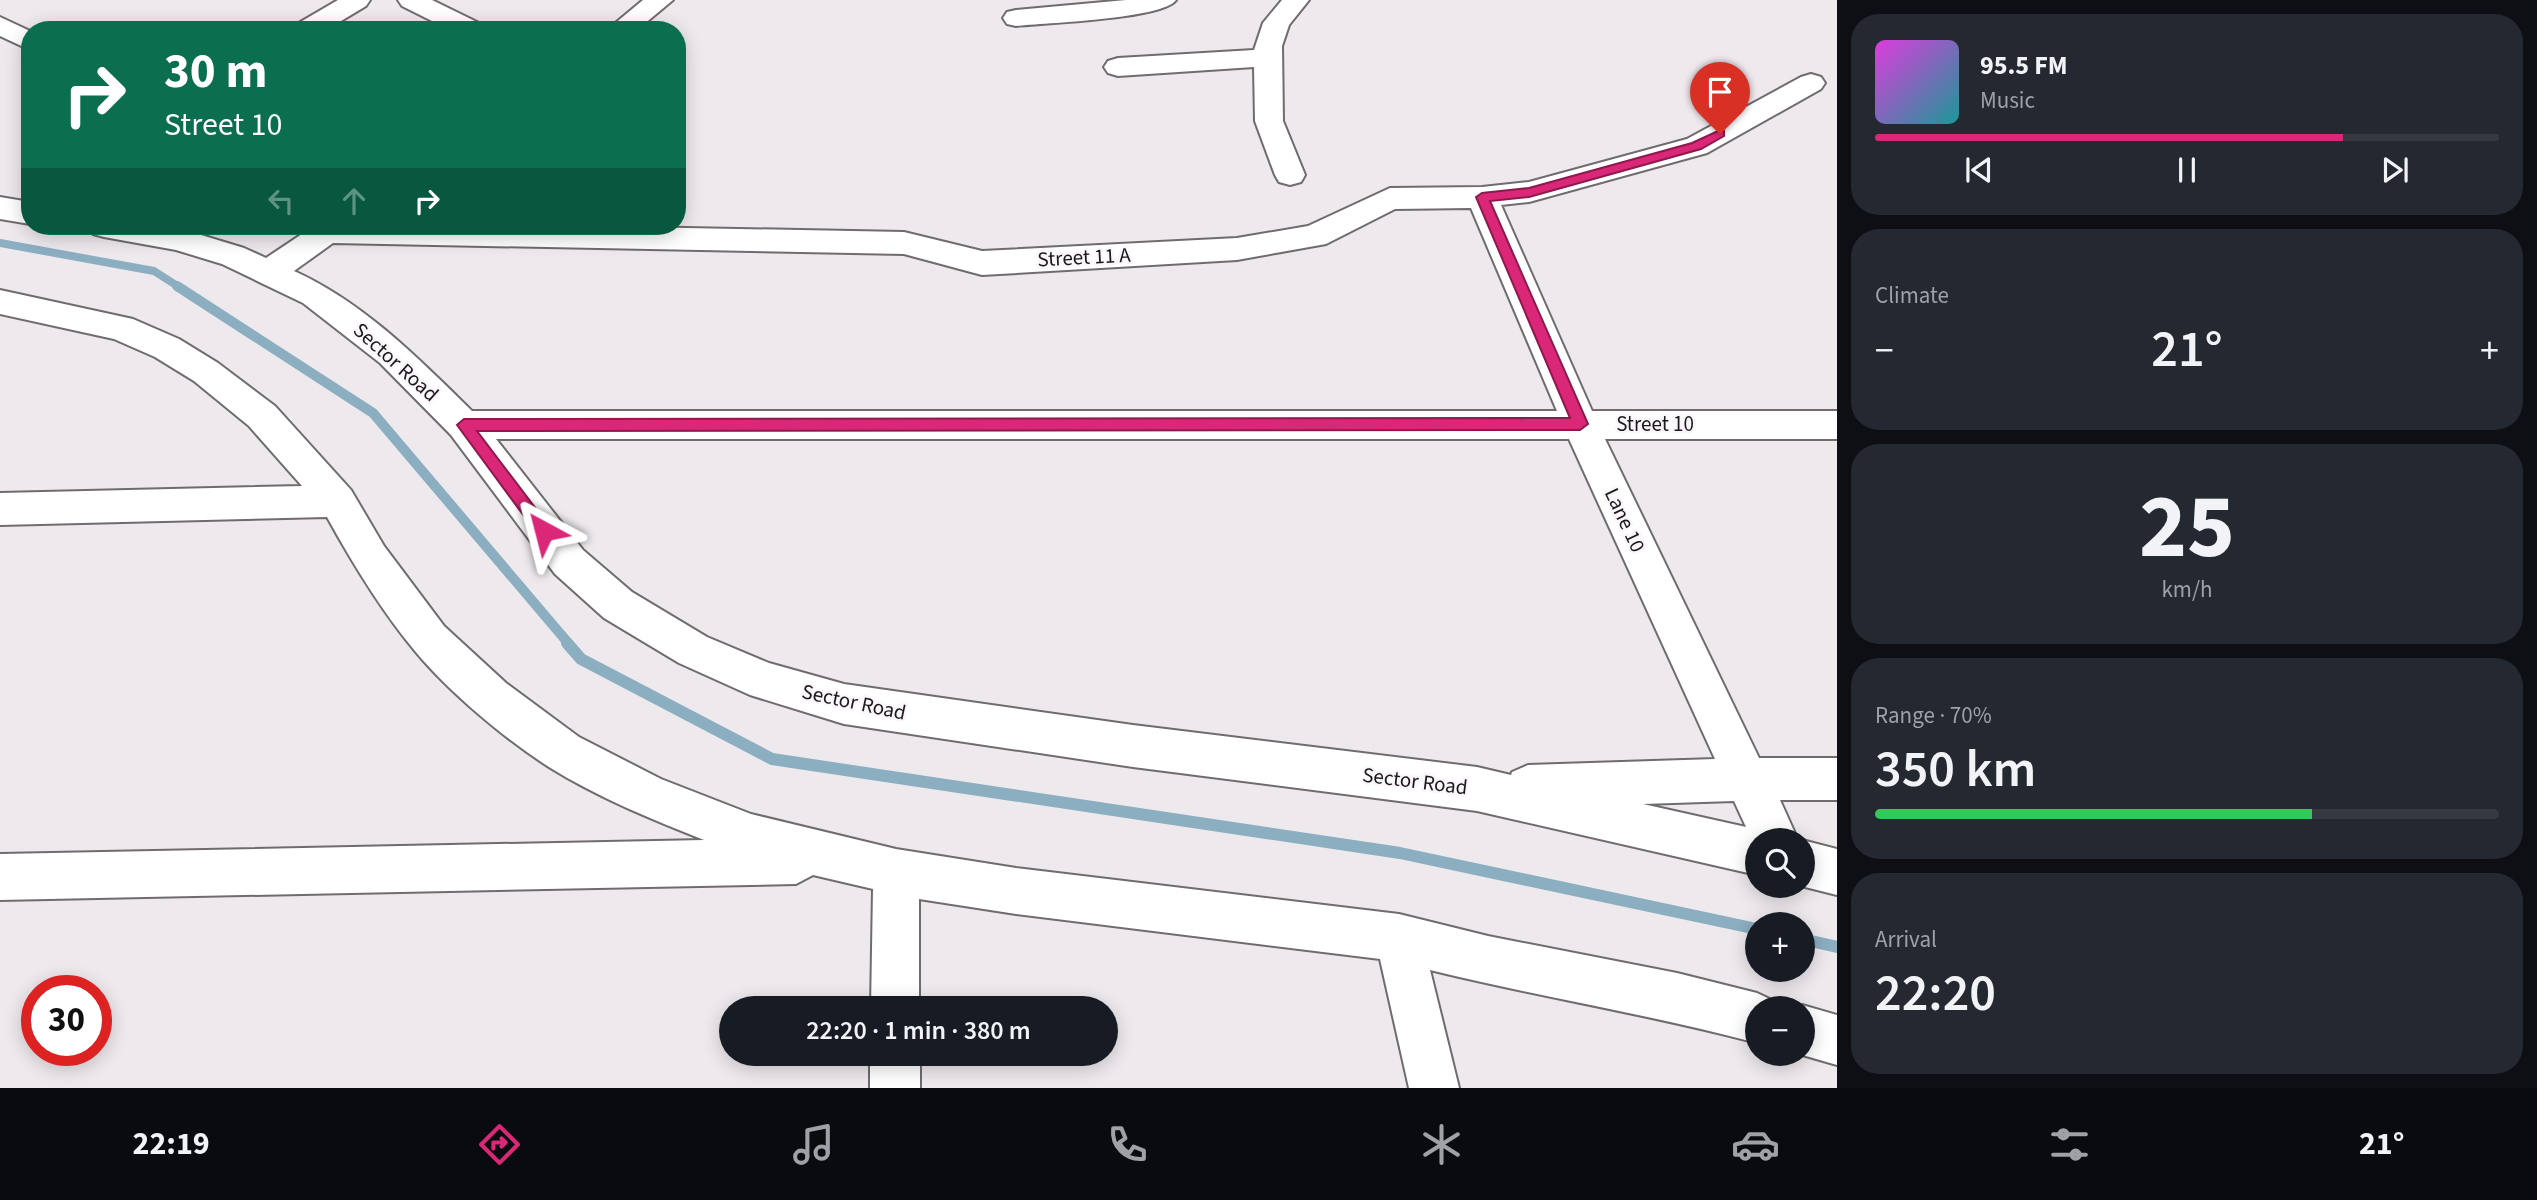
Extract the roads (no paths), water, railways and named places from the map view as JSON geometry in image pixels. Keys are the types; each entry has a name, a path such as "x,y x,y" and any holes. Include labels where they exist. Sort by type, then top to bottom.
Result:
{"street":[{"path":"322,21 357,0"},
{"path":"411,0 453,21"},
{"path":"632,21 660,0"},
{"path":"1016,18 1147,6 1163,0"},
{"path":"1290,175 1269,121 1268,46 1276,23 1296,0"},
{"path":"0,25 21,37"},
{"path":"1118,67 1268,58"},
{"name":"Street 11 A","path":"577,235 904,243 982,263 1237,249 1315,236 1390,199 1482,197 1529,192 1697,146 1811,83"},
{"name":"Lane 10","path":"1482,197 1580,424 1769,828"},
{"name":"Sector Road","path":"155,235 233,256 315,294 392,354 464,425 569,562 618,605 693,650 765,681 844,704 1133,746 1477,789 1745,849"},
{"path":"267,273 323,235"},
{"path":"0,302 121,328 167,348 205,372 262,416 338,501 370,558 430,639 491,697 564,752 647,795 751,837 896,872 1016,891 1399,938 1488,960 1677,997 1745,1015"},
{"path":"1821,425 1825,403 1837,398"},
{"name":"Street 10","path":"464,425 1821,425"},
{"path":"0,509 338,501"},
{"path":"1477,789 1746,779 1837,779"},
{"path":"0,877 840,860"},
{"path":"1815,866 1837,872"},
{"path":"895,996 896,872"},
{"path":"1399,938 1434,1088"},
{"path":"1815,1034 1837,1040"},
{"path":"895,1066 895,1088"}],"waterway":[{"path":"0,243 154,271 179,287"},
{"path":"177,286 373,413 569,644"},
{"path":"567,643 581,659 772,759 1400,853 1745,926"},
{"path":"1815,942 1837,947"}]}
